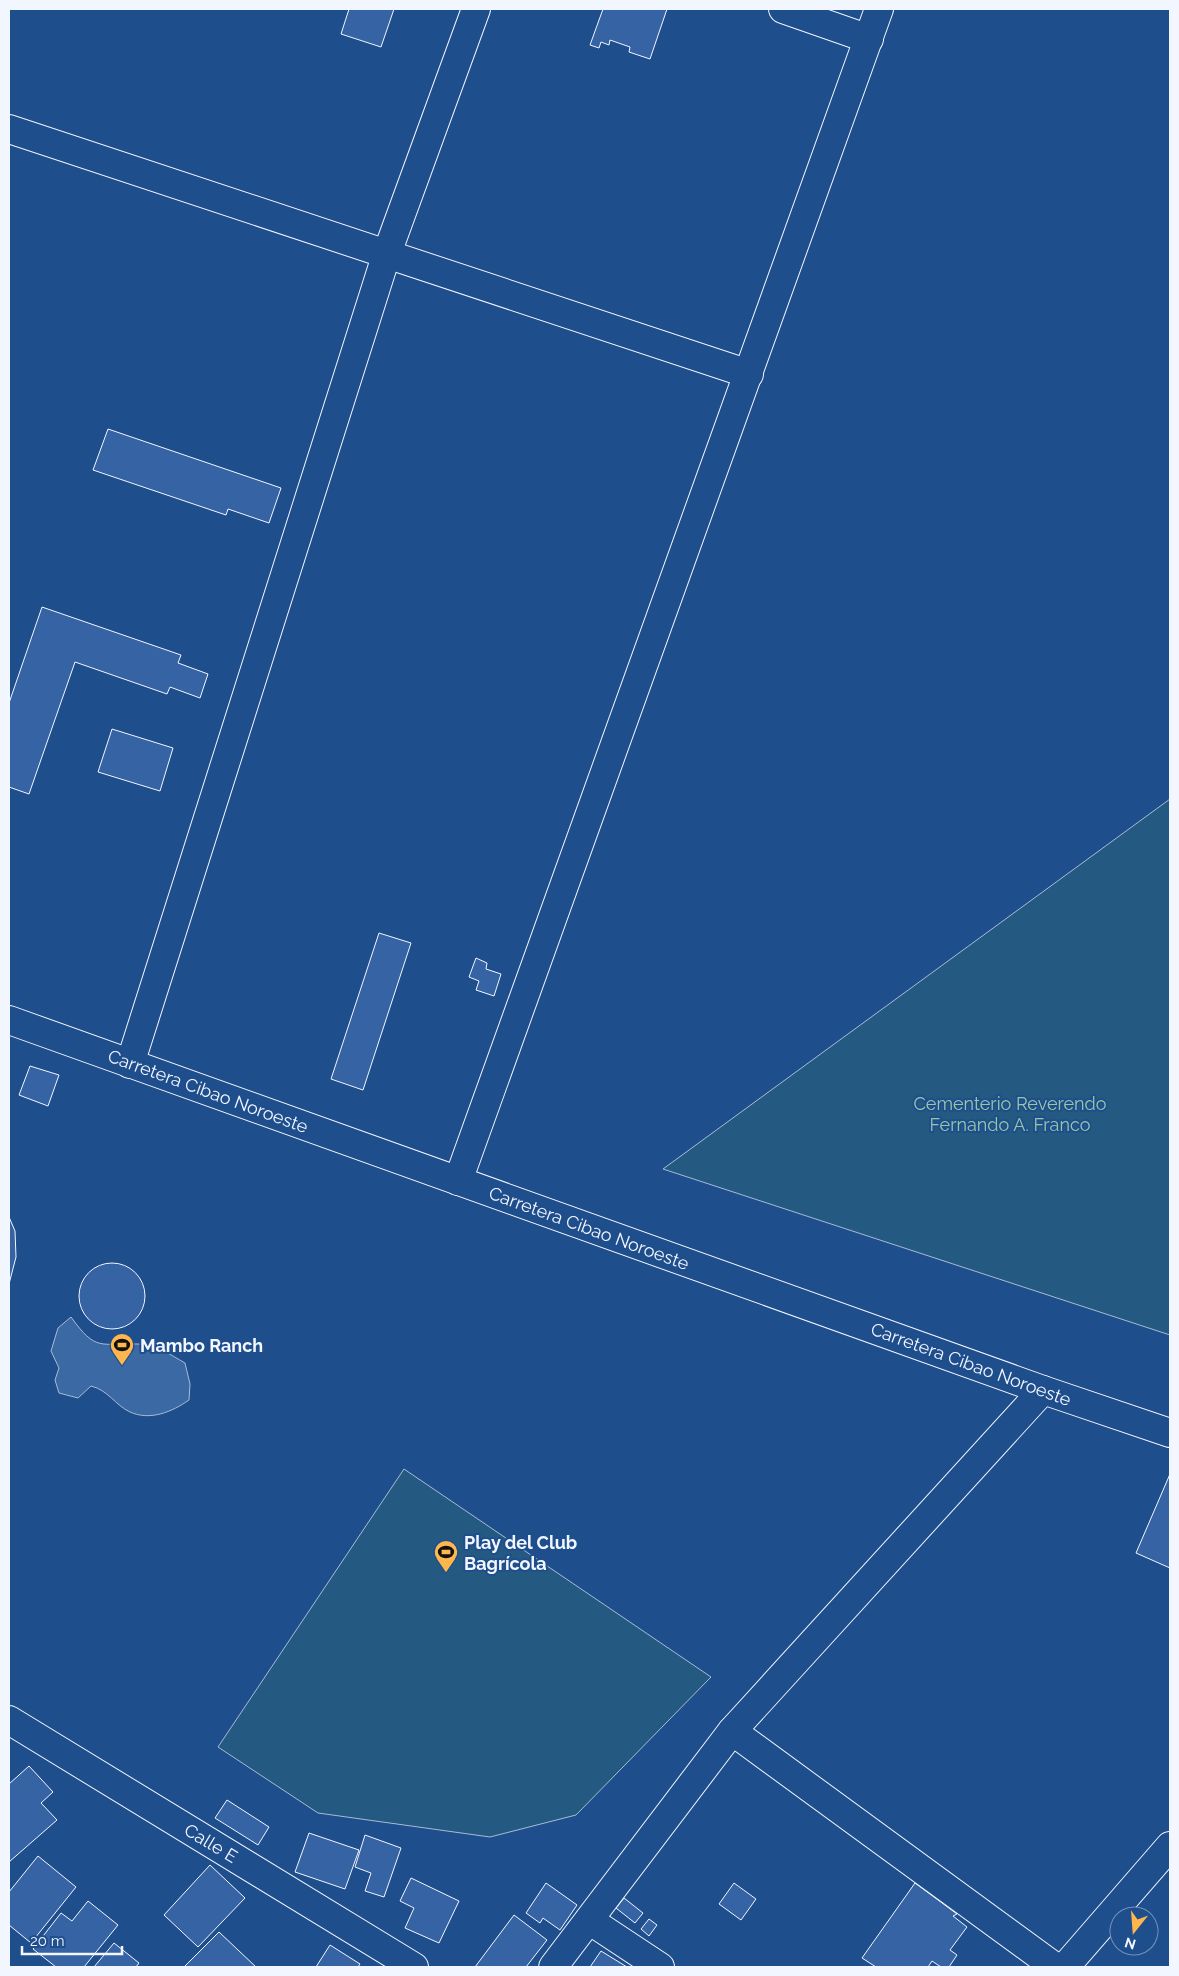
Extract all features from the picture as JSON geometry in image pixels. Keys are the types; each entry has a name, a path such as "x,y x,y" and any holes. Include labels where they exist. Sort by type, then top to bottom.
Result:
{"street":[{"path":"130,1064 386,256 476,9"},
{"path":"783,9 868,39"},
{"path":"458,1181 878,9"},
{"path":"9,130 748,374"},
{"name":"Carretera Cibao Noroeste","path":"9,1020 1043,1390 1170,1433"},
{"path":"553,1967 732,1730 1043,1390"},
{"name":"Calle E","path":"9,1720 414,1967"},
{"path":"732,1730 1055,1967"},
{"path":"1065,1967 1170,1846"},
{"path":"589,1920 660,1967"}],"green space":[{"name":"Cementerio Reverendo Fernando A. Franco","path":"1170,799 1170,1335 663,1169"},
{"name":"Play del Club Bagrícola","path":"404,1469 711,1677 576,1815 490,1837 318,1813 218,1747"}],"shaded area":[{"name":"Mambo Ranch","path":"71,1317 79,1328 93,1341 107,1344 144,1344 163,1350 185,1363 190,1384 189,1400 161,1414 145,1416 130,1412 107,1394 91,1386 78,1398 59,1393 55,1380 59,1368 51,1351 58,1328"}],"building":[{"path":"349,9 394,9 381,47 341,34"},
{"path":"603,9 667,9 650,59 629,52 630,47 610,40 609,45 601,42 599,48 590,45"},
{"path":"108,429 281,488 269,523 228,509 226,515 93,470"},
{"path":"42,607 181,655 178,663 208,674 200,698 170,687 167,694 75,662 29,794 9,787 9,703"},
{"path":"112,729 173,748 160,791 98,772"},
{"path":"379,933 411,943 363,1090 331,1079"},
{"path":"476,958 487,963 486,969 501,974 494,996 476,990 479,981 469,977"},
{"path":"30,1066 59,1075 48,1106 19,1095"},
{"path":"9,1217 15,1231 16,1257 9,1284"},
{"path":"112,1263 125,1266 135,1273 142,1283 145,1296 142,1309 135,1319 125,1326 112,1329 99,1326 89,1319 82,1309 79,1296 82,1283 89,1273 99,1266"},
{"path":"1170,1474 1170,1568 1136,1553"},
{"path":"29,1766 53,1792 41,1803 57,1820 9,1862 9,1784"},
{"path":"227,1800 269,1827 258,1845 215,1818"},
{"path":"309,1833 359,1850 345,1889 295,1872"},
{"path":"365,1835 401,1848 384,1897 365,1891 371,1873 355,1867"},
{"path":"38,1856 76,1887 31,1943 9,1925 9,1892"},
{"path":"210,1865 245,1898 198,1947 164,1915"},
{"path":"411,1878 459,1901 439,1943 405,1928 414,1908 400,1901"},
{"path":"546,1883 577,1905 560,1930 543,1918 540,1923 526,1913"},
{"path":"734,1883 756,1899 741,1920 719,1904"},
{"path":"915,1883 957,1914 953,1916 967,1927 950,1950 957,1955 949,1967 941,1967 932,1961 928,1967 876,1967 862,1958"},
{"path":"624,1898 643,1913 635,1923 616,1908"},
{"path":"88,1901 118,1925 84,1967 56,1967 33,1949 61,1913 72,1921"},
{"path":"514,1915 547,1940 526,1967 475,1967"},
{"path":"649,1919 657,1925 649,1936 641,1929"},
{"path":"219,1932 256,1967 184,1967"},
{"path":"114,1943 139,1963 136,1967 94,1967"},
{"path":"330,1945 360,1964 358,1967 316,1967"},
{"path":"601,1951 627,1967 590,1967"}],"place":[{"name":"Mambo Ranch","path":"122,1366"},
{"name":"Play del Club Bagrícola","path":"446,1573"}]}
